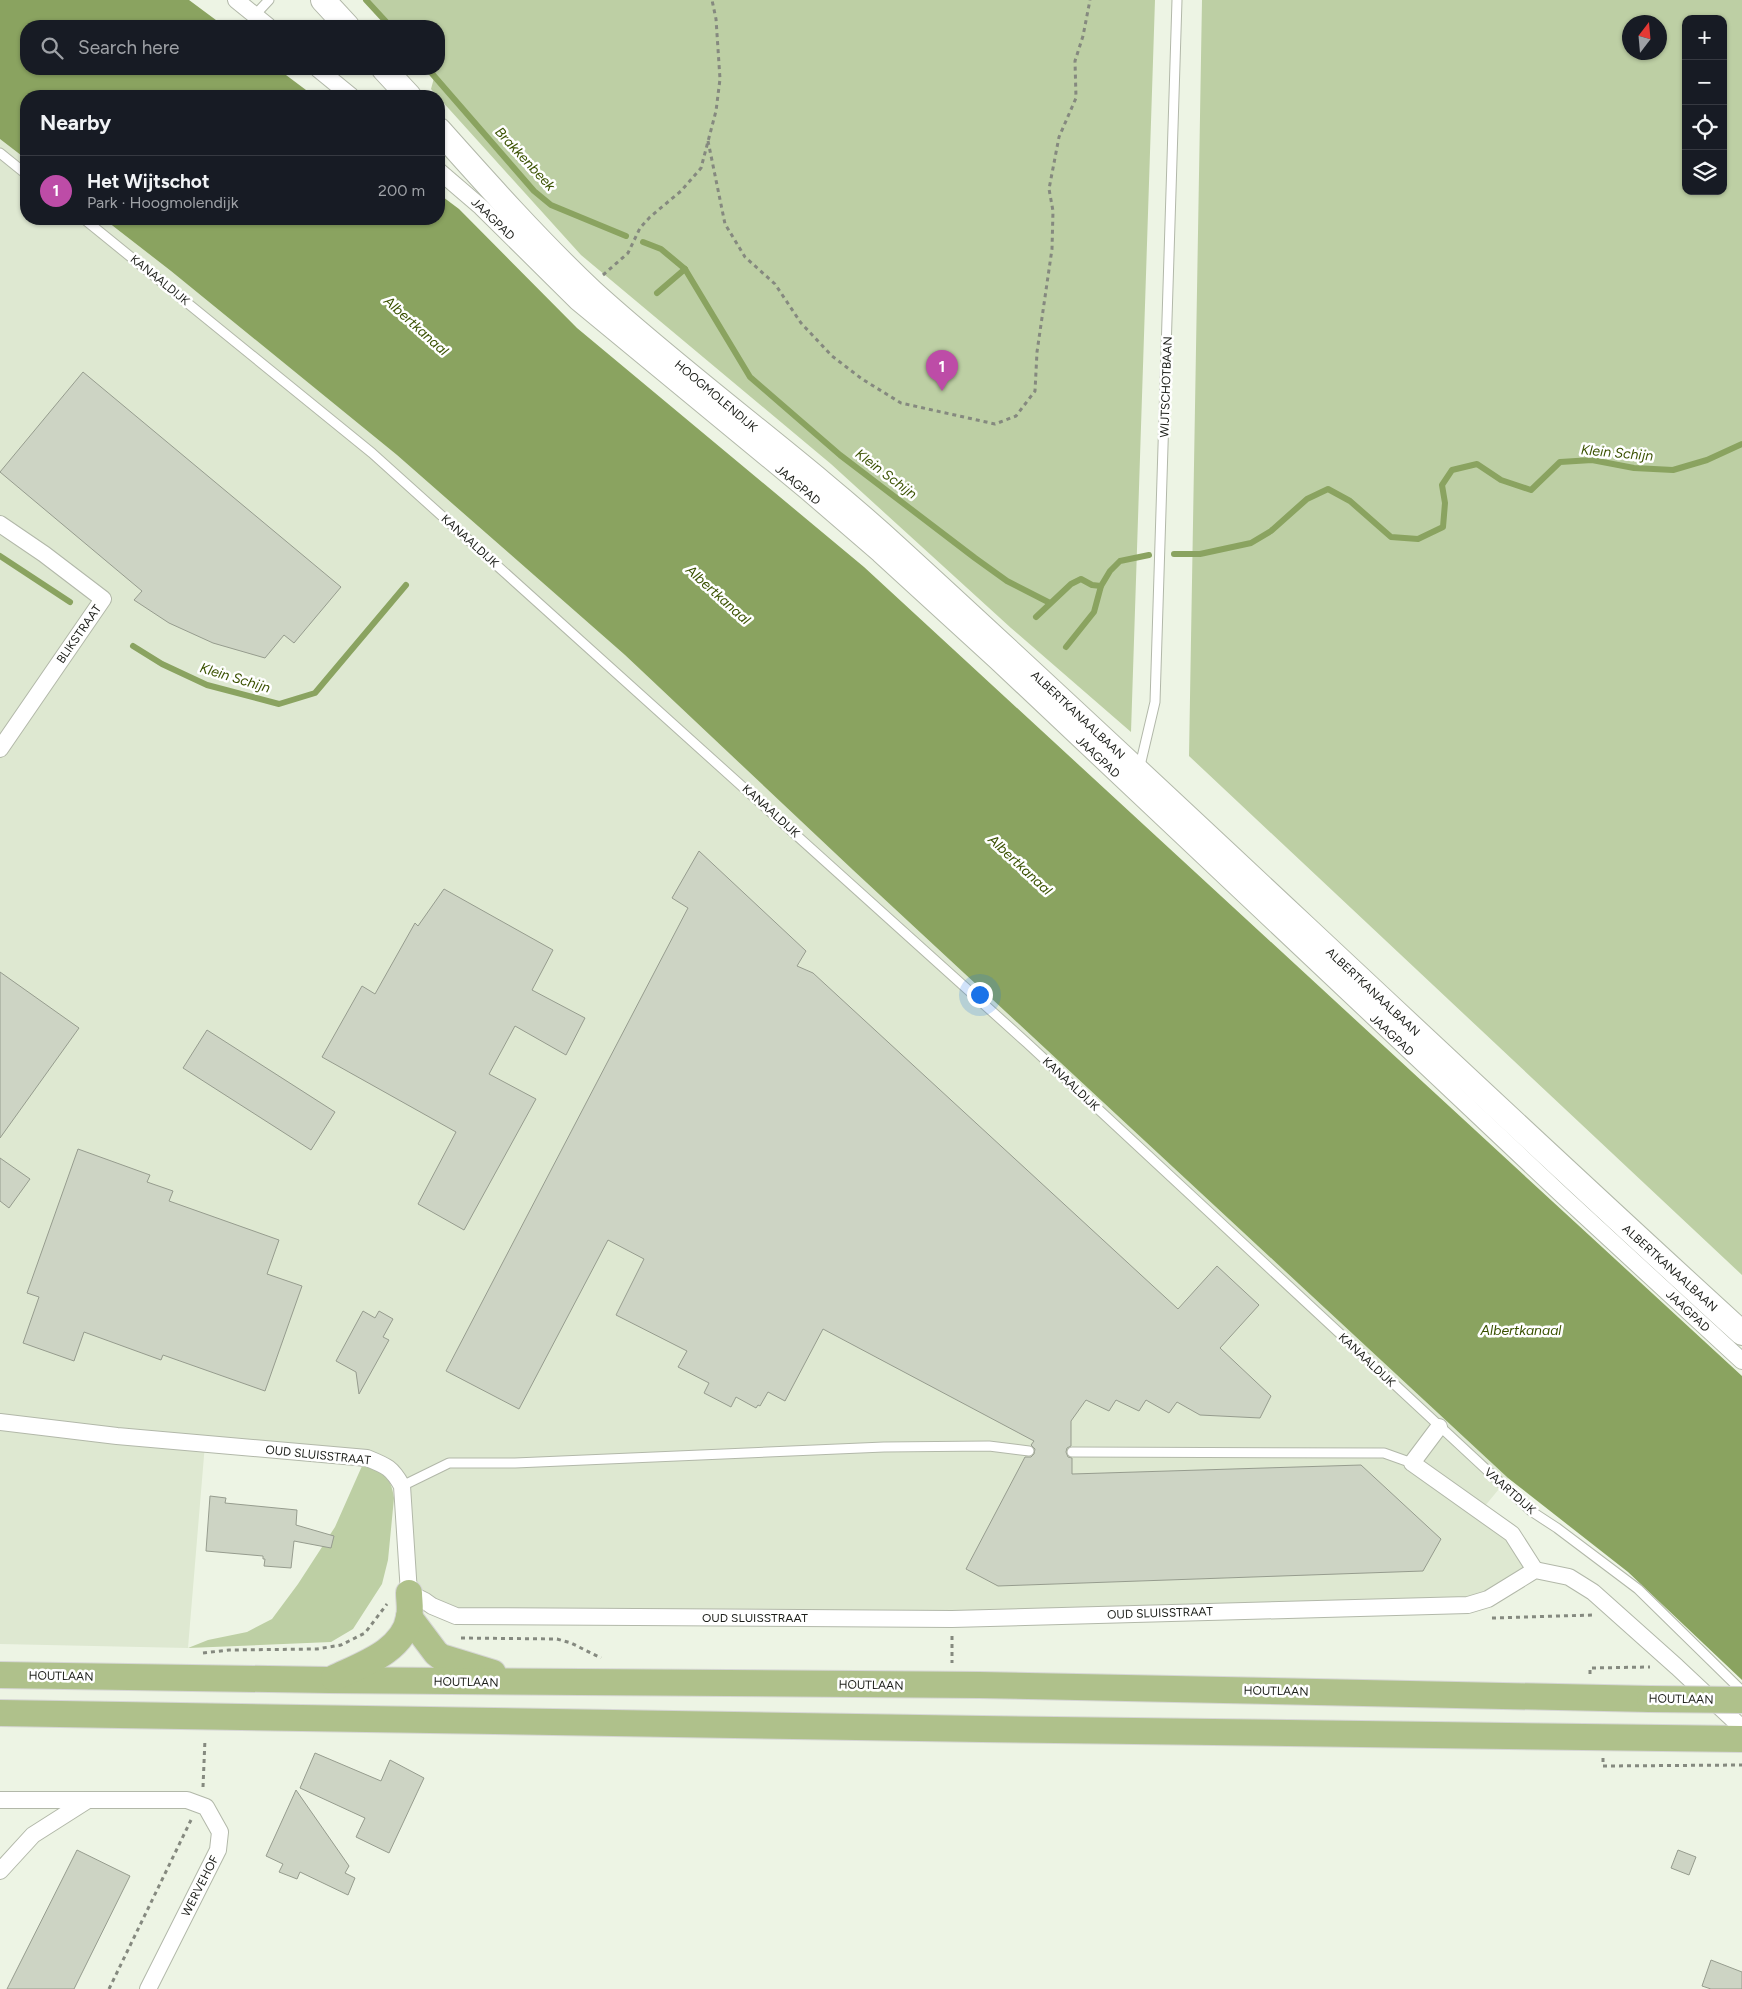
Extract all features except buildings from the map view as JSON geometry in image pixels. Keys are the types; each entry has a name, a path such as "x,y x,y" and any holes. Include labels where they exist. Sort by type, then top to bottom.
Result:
{"main road":[{"path":"329,1680 388,1649 400,1637 414,1616 436,1653 448,1660 526,1682"},
{"name":"HOUTLAAN","path":"0,1675 989,1686 1742,1700"},
{"path":"0,1713 1742,1739"}],"street":[{"path":"236,0 261,20"},
{"path":"323,0 341,20"},
{"path":"325,75 344,90"},
{"path":"390,75 403,90"},
{"name":"HOOGMOLENDIJK","path":"445,137 495,193 589,288 854,510 1007,649"},
{"name":"JAAGPAD","path":"445,176 481,207 577,302 806,491 879,554 996,661 1563,1196 1742,1360"},
{"name":"BLIKSTRAAT","path":"0,524 44,554 103,599 0,749"},
{"name":"ALBERTKANAALBAAN","path":"1007,649 1540,1149 1742,1333"},
{"name":"OUD SLUISSTRAAT","path":"0,1422 118,1436 367,1458 394,1471 402,1486"},
{"path":"1439,1427 1412,1463 1512,1534 1535,1570 1569,1577 1593,1592 1742,1728"},
{"path":"402,1486 414,1616"},
{"name":"OUD SLUISSTRAAT","path":"414,1616 425,1600 432,1606 456,1616 952,1619 1468,1605 1488,1599 1535,1570"},
{"path":"0,1800 187,1800 202,1806"},
{"path":"0,1870 33,1835 88,1800"},
{"name":"WERVEHOF","path":"148,1989 218,1850 220,1832 206,1807 202,1806"}],"lane":[{"path":"255,15 270,0"},
{"name":"WIJTSCHOTBAAN","path":"1138,771 1155,702 1177,0"},
{"path":"0,153 20,169"},
{"name":"KANAALDIJK","path":"91,225 372,453 1013,1030 1439,1427"},
{"name":"VAARTDIJK","path":"1439,1427 1531,1510 1638,1590 1742,1690"},
{"path":"402,1486 449,1463 515,1463 884,1447 989,1446 1028,1451"},
{"path":"1072,1452 1384,1453 1412,1463"}],"path":[{"path":"589,288 628,253 640,228 681,191 701,168 716,111 720,79 716,19 712,0"},
{"path":"708,141 725,224 745,256 775,284 801,323 832,356 862,379 901,403 995,424 1016,416 1035,391 1037,352 1052,249 1053,212 1050,189 1059,137 1076,98 1075,61 1083,36 1090,0"},
{"path":"414,1616 557,1639 571,1643 604,1659"},
{"path":"952,1632 952,1668"},
{"path":"341,1645 365,1633"},
{"path":"1590,1668 1650,1667"},
{"path":"109,1989 187,1826 202,1806 206,1716"},
{"path":"1603,1766 1742,1765"}],"shaded area":[{"path":"368,0 1155,0 1131,732 1011,628 831,464 581,255 445,104 445,90 431,89 434,78 431,75 445,75 445,20 386,20"},
{"path":"1202,0 1742,0 1742,1275 1189,756"},
{"path":"0,139 20,154 20,225 112,225 397,455 625,655 853,870 1508,1478 1480,1512 1535,1570 1488,1599 1011,1617 456,1616 409,1593 405,1500 381,1464 205,1444 188,1648 0,1644"},
{"path":"362,1466 375,1470 385,1476 391,1484 394,1498 388,1560 382,1584 353,1629 331,1642 188,1648 208,1640 247,1632 272,1619 298,1584 335,1527"}],"water":[{"path":"0,0 189,0 216,20 20,20 20,75 286,75 306,90 20,90 20,154 0,139"},
{"name":"Albertkanaal","path":"445,198 459,209 577,328 864,567 1742,1376 1742,1680 1628,1572 1508,1478 853,870 625,655 397,455 112,225 445,225"}],"waterway":[{"name":"Brakkenbeek","path":"366,0 384,20"},
{"name":"Brakkenbeek","path":"433,75 534,191 551,205 626,236"},
{"name":"Brakkenbeek","path":"643,242 661,249 685,269"},
{"name":"Klein Schijn","path":"657,293 685,269 750,377 840,455 975,558 1007,581 1050,603"},
{"name":"Klein Schijn","path":"1174,554 1200,554 1251,543 1271,531 1307,499 1328,489 1350,501 1391,537 1418,539 1443,527 1445,503 1442,485 1452,470 1477,464 1501,480 1531,490 1560,462 1592,460 1634,468 1673,470 1707,460 1742,444"},
{"path":"1066,647 1094,612 1101,586 1110,571 1120,561 1149,555"},
{"name":"Klein Schijn","path":"0,556 70,602"},
{"name":"Klein Schijn","path":"1036,617 1071,584 1081,579 1092,585 1101,586"},
{"name":"Klein Schijn","path":"133,646 162,664 207,685 279,704 315,693 406,585"}],"place":[{"name":"Het Wijtschot","path":"942,391"}]}
